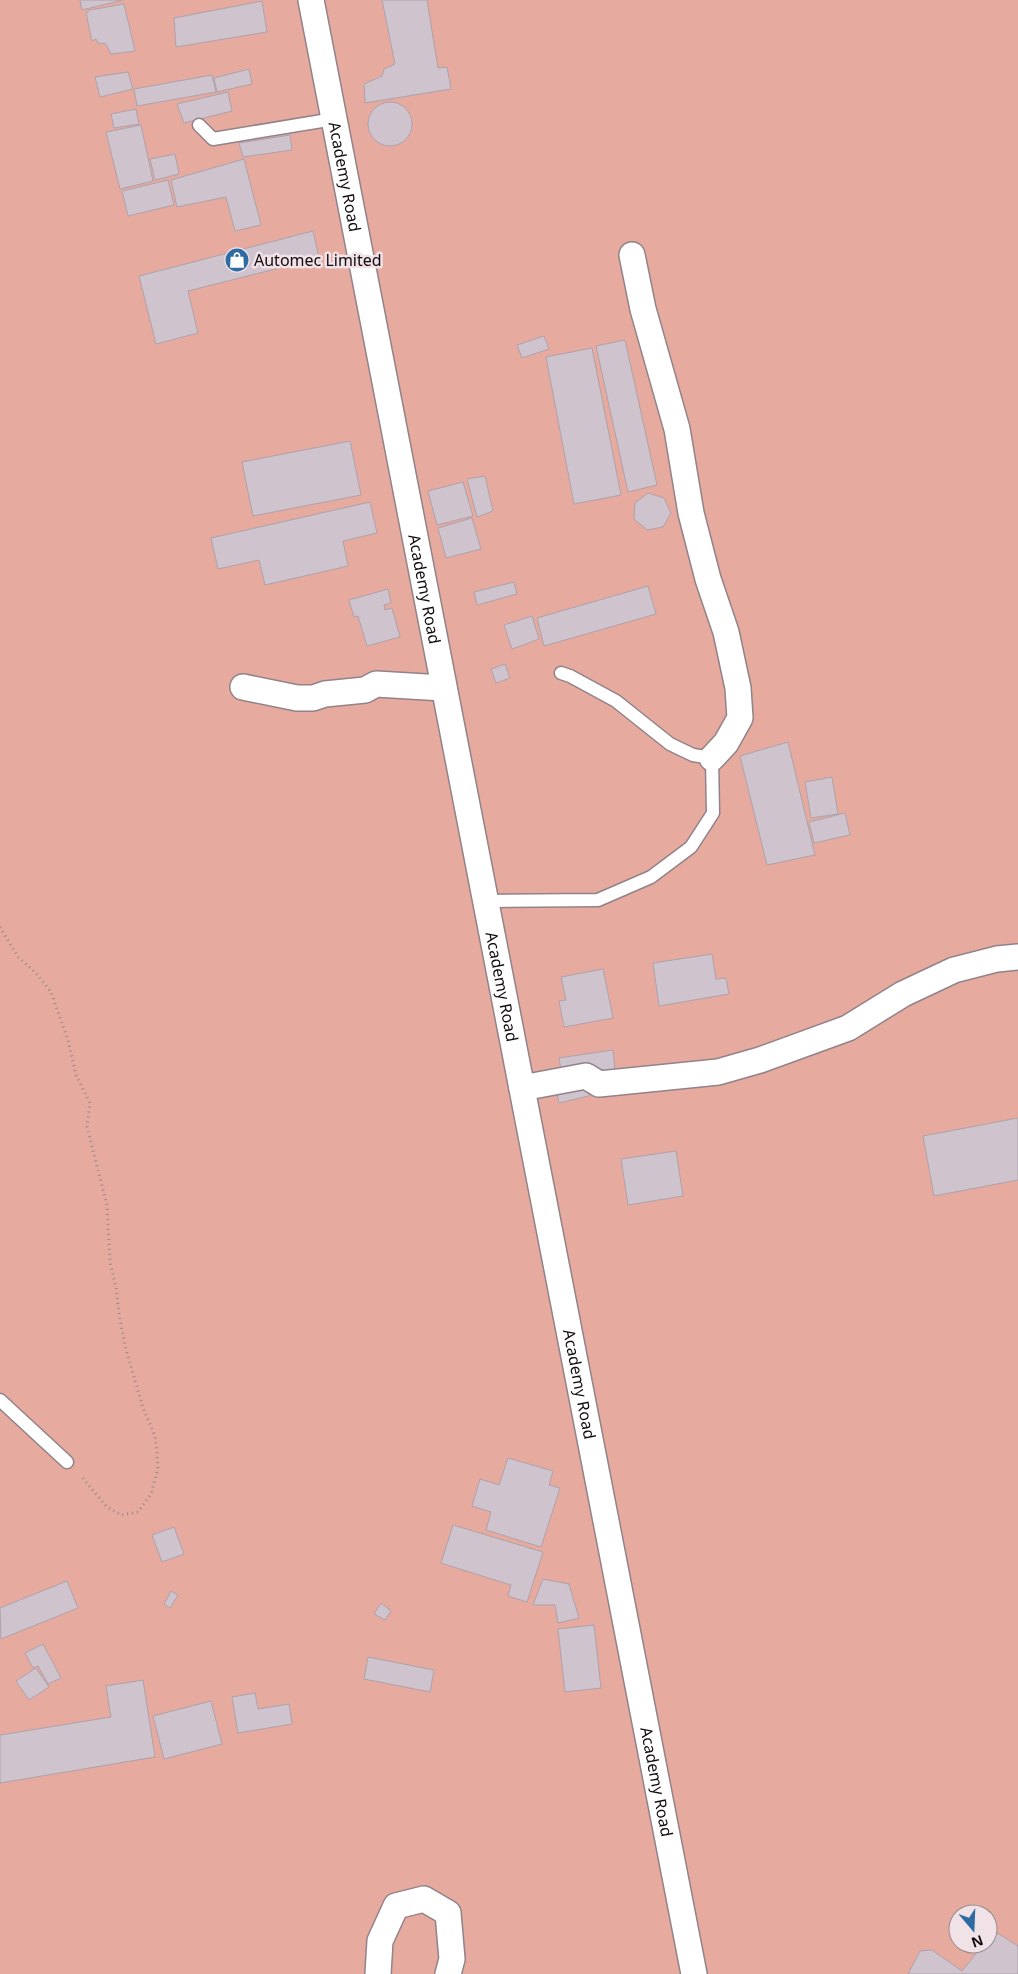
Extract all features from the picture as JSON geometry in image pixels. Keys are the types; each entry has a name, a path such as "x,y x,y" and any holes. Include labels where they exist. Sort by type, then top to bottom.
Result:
{"street":[{"name":"Academy Road","path":"311,0 694,1974"},
{"path":"632,255 643,309 677,429 691,513 708,579 726,632 738,688 740,718 726,743 712,758"},
{"path":"243,687 297,698 313,698 325,694 365,690 376,684 443,688"},
{"path":"522,1088 586,1076 599,1084 718,1072 760,1060 848,1028 903,994 954,970 1018,957"},
{"path":"378,1974 380,1941 396,1906 424,1899 448,1914 452,1959 448,1974"}],"lane":[{"path":"199,125 213,139 334,119"},
{"path":"485,901 598,900 651,877 691,848 713,813 712,758 693,755 670,744 616,702 570,676 561,673"},
{"path":"0,1400 67,1462"}],"path":[{"path":"0,927 18,957 36,973 52,992 68,1040 76,1075 90,1103 87,1127 108,1205 110,1262 116,1287 119,1314 125,1346 143,1408 155,1436 158,1469 151,1494 138,1512 121,1515 106,1506 67,1462"}],"shaded area":[{"path":"0,0 1018,0 1018,1974 0,1974"}],"building":[{"path":"80,0 123,0 82,10"},
{"path":"382,0 427,0 438,68 447,67 451,89 365,103 364,84 382,76 384,69 395,64"},
{"path":"262,1 267,32 176,47 174,18"},
{"path":"124,4 135,51 111,54 106,44 98,43 96,39 92,41 86,13 90,10"},
{"path":"249,69 252,84 217,92 214,78"},
{"path":"128,72 133,89 100,97 95,77"},
{"path":"212,75 216,92 137,106 134,89"},
{"path":"228,92 232,111 184,123 177,104"},
{"path":"390,102 402,106 408,112 412,124 408,136 402,142 390,146 378,142 372,136 368,124 372,112 378,106"},
{"path":"136,109 139,124 114,128 111,114"},
{"path":"141,125 153,181 120,189 106,132"},
{"path":"290,135 292,150 243,157 239,143"},
{"path":"175,154 179,174 155,180 150,159"},
{"path":"244,159 261,225 235,231 226,197 177,207 171,180"},
{"path":"168,180 174,205 128,216 122,191"},
{"path":"313,231 319,258 188,291 198,333 156,344 139,276"},
{"path":"544,336 549,349 522,358 517,345"},
{"path":"625,340 657,485 628,492 596,346"},
{"path":"592,348 621,495 574,504 546,357"},
{"path":"350,441 361,495 253,516 242,462"},
{"path":"485,476 493,511 477,517 467,479"},
{"path":"463,482 473,516 437,525 428,491"},
{"path":"648,493 664,498 671,513 663,527 647,530 634,519 635,503"},
{"path":"370,502 377,533 343,541 348,566 265,585 259,560 218,569 211,538"},
{"path":"472,518 481,549 446,558 438,528"},
{"path":"514,582 517,594 477,605 474,592"},
{"path":"648,586 656,614 544,646 537,618"},
{"path":"388,589 391,603 384,605 385,610 392,608 400,637 367,646 358,616 354,617 349,600"},
{"path":"532,616 539,639 512,649 504,625"},
{"path":"505,664 510,678 496,683 491,669"},
{"path":"788,742 815,855 767,865 740,756"},
{"path":"832,777 838,814 811,818 805,782"},
{"path":"845,813 850,835 814,843 809,822"},
{"path":"712,954 716,979 726,978 729,994 659,1006 653,963"},
{"path":"603,969 613,1018 564,1027 559,1001 566,1000 561,977"},
{"path":"613,1050 615,1070 562,1077 559,1058"},
{"path":"585,1079 589,1096 559,1103 555,1085"},
{"path":"1018,1118 1018,1180 934,1196 923,1136"},
{"path":"676,1151 683,1196 628,1205 621,1159"},
{"path":"508,1458 553,1471 549,1485 560,1488 541,1547 486,1530 491,1512 472,1506 480,1479 499,1485"},
{"path":"453,1525 543,1552 527,1602 508,1596 511,1585 441,1563"},
{"path":"174,1527 184,1554 162,1562 152,1535"},
{"path":"543,1579 569,1584 579,1618 558,1623 555,1605 533,1605"},
{"path":"67,1581 78,1608 1,1639 0,1608"},
{"path":"171,1591 178,1595 170,1608 164,1604"},
{"path":"381,1603 391,1611 385,1620 374,1614"},
{"path":"594,1625 601,1688 565,1692 558,1629"},
{"path":"43,1644 61,1678 48,1684 38,1666 33,1668 25,1653"},
{"path":"368,1657 434,1670 430,1692 364,1679"},
{"path":"36,1668 49,1687 29,1700 16,1681"},
{"path":"143,1680 155,1757 0,1783 0,1735 111,1717 106,1686"},
{"path":"255,1693 258,1709 289,1704 292,1724 238,1733 232,1697"},
{"path":"211,1701 222,1744 164,1759 153,1716"},
{"path":"998,1934 1018,1946 1018,1974 908,1974 920,1951 932,1950 962,1971 976,1954 998,1954"}],"place":[{"name":"Automec Limited","path":"237,260"}]}
